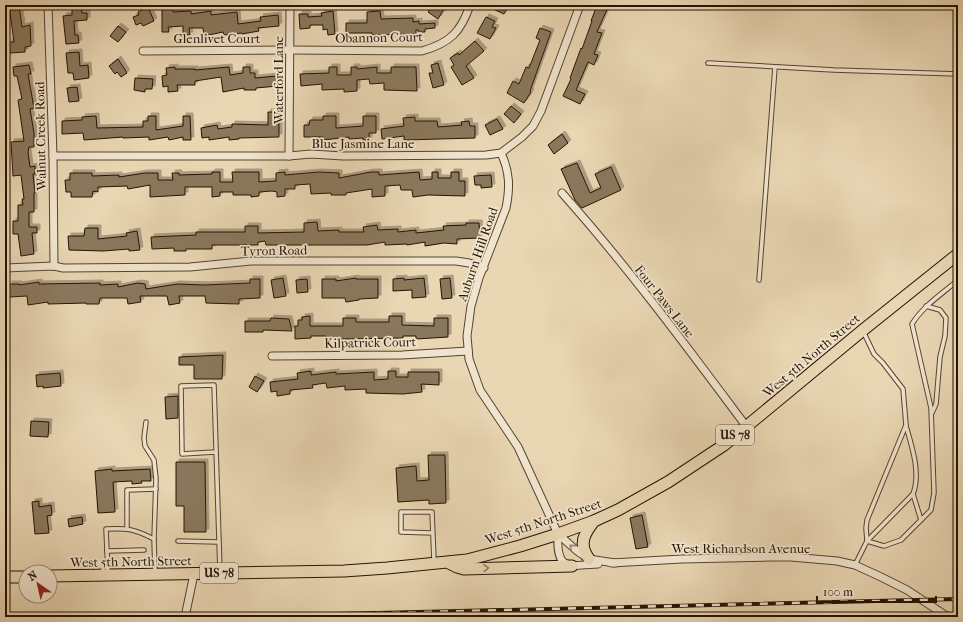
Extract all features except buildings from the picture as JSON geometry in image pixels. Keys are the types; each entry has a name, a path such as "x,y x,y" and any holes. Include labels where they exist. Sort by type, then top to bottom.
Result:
{"main road":[{"name":"West 5th North Street","path":"58,576 344,571 435,564 467,560 558,534 594,521 636,500 668,482 724,445 958,254"},
{"path":"589,559 585,554 583,542 585,534 594,521"},
{"path":"448,562 464,569 572,566"},
{"path":"5,577 18,577"}],"street":[{"name":"Walnut Creek Road","path":"48,5 53,156 54,266"},
{"name":"Waterford Lane","path":"289,156 290,5"},
{"name":"Obannon Court","path":"290,50 422,51 435,47 459,30 466,18 470,5"},
{"path":"501,153 522,137 533,126 541,111 580,5"},
{"name":"Glenlivet Court","path":"143,51 290,50"},
{"name":"Blue Jasmine Lane","path":"53,156 289,156 311,154 344,156 486,155 501,153"},
{"name":"Auburn Hill Road","path":"501,153 507,168 509,187 508,198 506,208 479,278 471,306 467,336 469,359 480,390 518,447 558,534"},
{"name":"Four Paws Lane","path":"562,193 590,225 665,318 746,426"},
{"name":"Tyron Road","path":"5,268 54,266 63,268 190,267 251,261 456,261 484,268"},
{"name":"Kilpatrick Court","path":"272,356 402,355 468,351"},
{"path":"558,534 558,555 563,561 572,566"},
{"name":"West Richardson Avenue","path":"558,534 589,559 615,563"},
{"name":"West Richardson Avenue","path":"572,566 682,559 791,557 837,561 855,565 906,590 948,617"},
{"path":"185,617 194,574"}],"lane":[{"path":"708,63 834,70 958,74"},
{"path":"759,280 775,67"},
{"path":"867,541 884,546 901,540 931,510 934,494 931,408 912,324 926,306 958,280"},
{"path":"926,306 940,310 946,318 945,336 940,357 936,404 931,414"},
{"path":"855,565 867,541 913,494 916,487 913,454 906,425 903,389 874,354 863,330"},
{"path":"215,452 182,454 181,386 214,385 220,573"},
{"path":"146,422 144,438 145,446 154,460 156,489 154,539 155,574"},
{"path":"867,541 867,520 906,425"},
{"path":"127,528 127,490 156,489"},
{"path":"913,494 921,520"},
{"path":"433,533 401,532 401,512 432,512 435,564"},
{"path":"108,575 106,529 127,528 141,532 154,539"},
{"path":"178,541 218,542"},
{"path":"107,550 144,550"}],"railway":[{"path":"216,617 958,599"}]}
